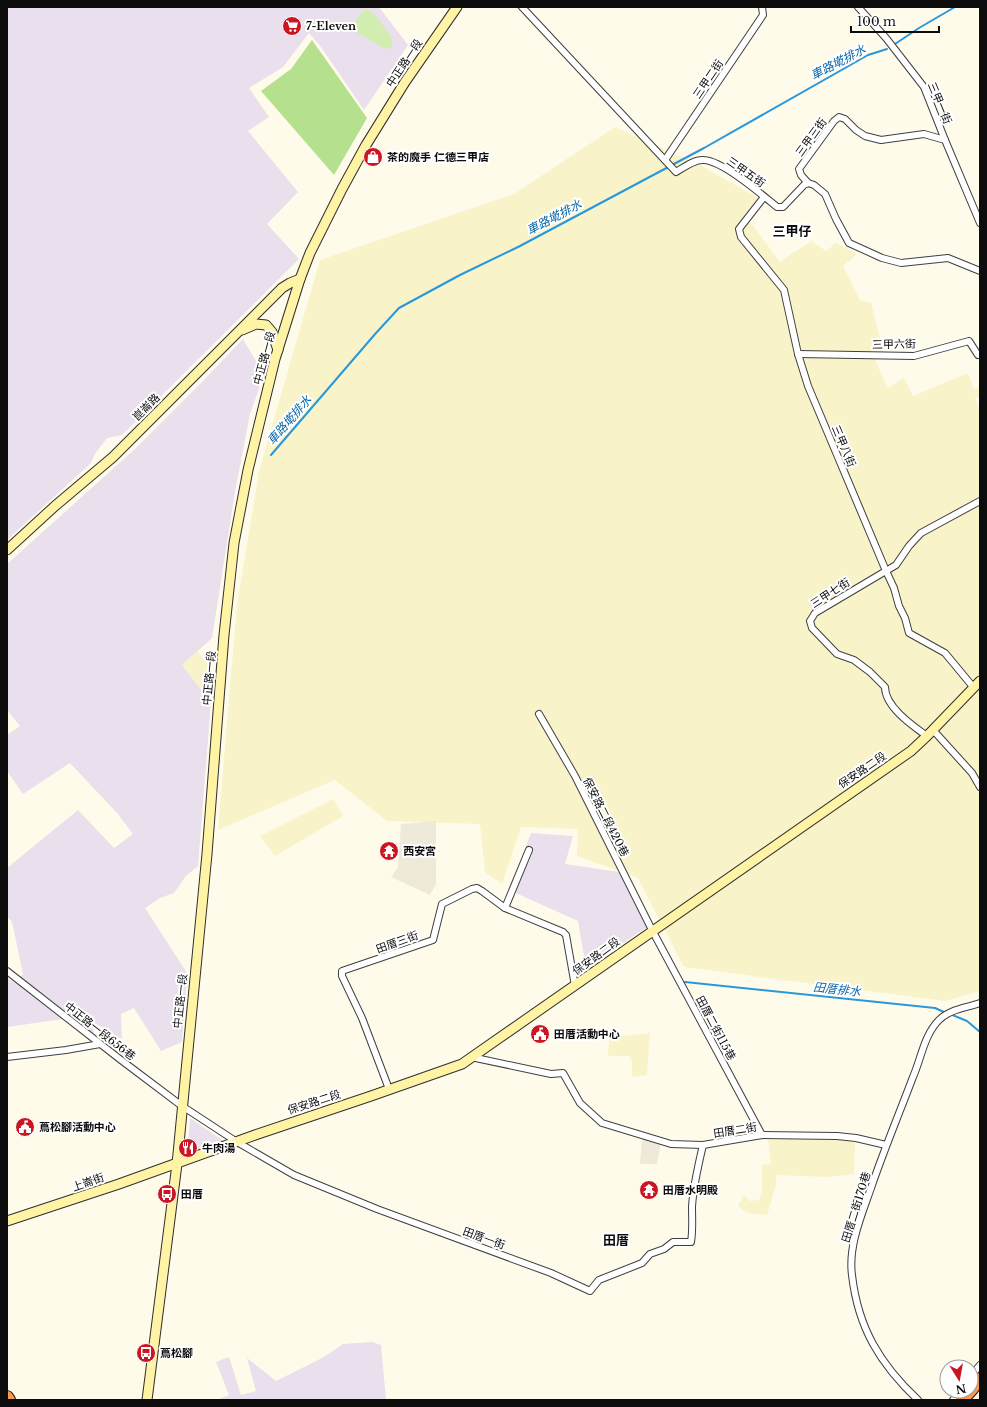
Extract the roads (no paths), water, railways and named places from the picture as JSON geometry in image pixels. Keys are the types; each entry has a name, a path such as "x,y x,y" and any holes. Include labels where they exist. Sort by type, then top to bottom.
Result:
{"highway":[{"path":"973,1400 980,1392"}],"street":[{"name":"中正路一段","path":"147,1400 177,1164 206,867 224,642 234,543 248,470 278,350 300,279 310,253 366,145 404,82 458,7"},
{"name":"三甲五街","path":"522,7 676,172 696,161 705,160 724,167 777,206 783,207 808,183"},
{"name":"三甲二街","path":"665,160 763,15 762,7"},
{"name":"三甲一街","path":"858,7 886,38 924,87 980,223"},
{"name":"三甲三街","path":"808,183 801,175 799,170 834,121 839,117 845,119 856,130 866,136 881,140 924,134 945,140"},
{"path":"808,183 814,185 825,194 849,243 882,258 901,263 948,258 980,271"},
{"name":"三甲八街","path":"764,197 739,229 741,237 784,290 798,354 808,386 894,588 899,606 910,633 945,653 977,684"},
{"name":"崑崙路","path":"7,550 55,506 113,457 282,288 300,279"},
{"path":"239,331 256,324 266,325 272,332 278,350"},
{"name":"三甲六街","path":"798,354 914,356 969,341 978,355 980,354"},
{"name":"三甲七街","path":"930,733 915,727 894,710 885,692 885,687 870,672 854,660 837,654 812,628 810,621 815,613 896,565 909,546 921,533 980,501"},
{"name":"保安路二段","path":"177,1164 462,1064 825,809 893,764 930,733 977,684"},
{"name":"保安路二段420巷","path":"539,714 575,776 652,930"},
{"path":"930,733 972,773 980,787"},
{"path":"505,908 529,850"},
{"name":"田厝三街","path":"389,1089 362,1018 342,976 342,971 433,940 442,904 477,888 505,908 563,932 566,935 575,986"},
{"name":"田厝二街115巷","path":"652,930 762,1135"},
{"name":"中正路一段656巷","path":"7,971 182,1106"},
{"path":"886,1145 915,1074 929,1033 939,1020 948,1013 980,1003"},
{"path":"7,1057 66,1050 100,1044"},
{"name":"田厝二街","path":"471,1057 551,1074 563,1073 580,1104 602,1123 671,1144 703,1145 762,1135 837,1136 856,1138 886,1145"},
{"name":"田厝一街","path":"182,1106 237,1142 294,1175 377,1209 551,1273 590,1290 599,1280 642,1263 650,1254 664,1249 673,1242 691,1242 693,1231 692,1207 695,1182 703,1145"},
{"name":"田厝二街170巷","path":"886,1145 854,1242 852,1274 857,1305 867,1333 877,1352 904,1387 918,1400"},
{"name":"上崙街","path":"7,1221 177,1164"}],"waterway":[{"name":"車路墘排水","path":"895,44 955,7"},
{"name":"車路墘排水","path":"271,455 399,308 460,275 520,246 704,148 868,55 887,49"},
{"name":"田厝排水","path":"685,982 935,1008 946,1013"},
{"name":"田厝排水","path":"950,1014 967,1021 980,1032"}],"place":[{"name":"7-Eleven","path":"292,26"},
{"name":"茶的魔手 仁德三甲店","path":"373,157"},
{"name":"西安宮","path":"389,851"},
{"name":"田厝活動中心","path":"540,1034"},
{"name":"蔦松腳活動中心","path":"25,1127"},
{"name":"牛肉湯","path":"188,1148"},
{"name":"田厝水明殿","path":"649,1190"},
{"name":"田厝","path":"167,1194"},
{"name":"蔦松腳","path":"146,1353"}],"district":[{"name":"三甲仔","path":"792,231"},
{"name":"田厝","path":"616,1240"}]}
